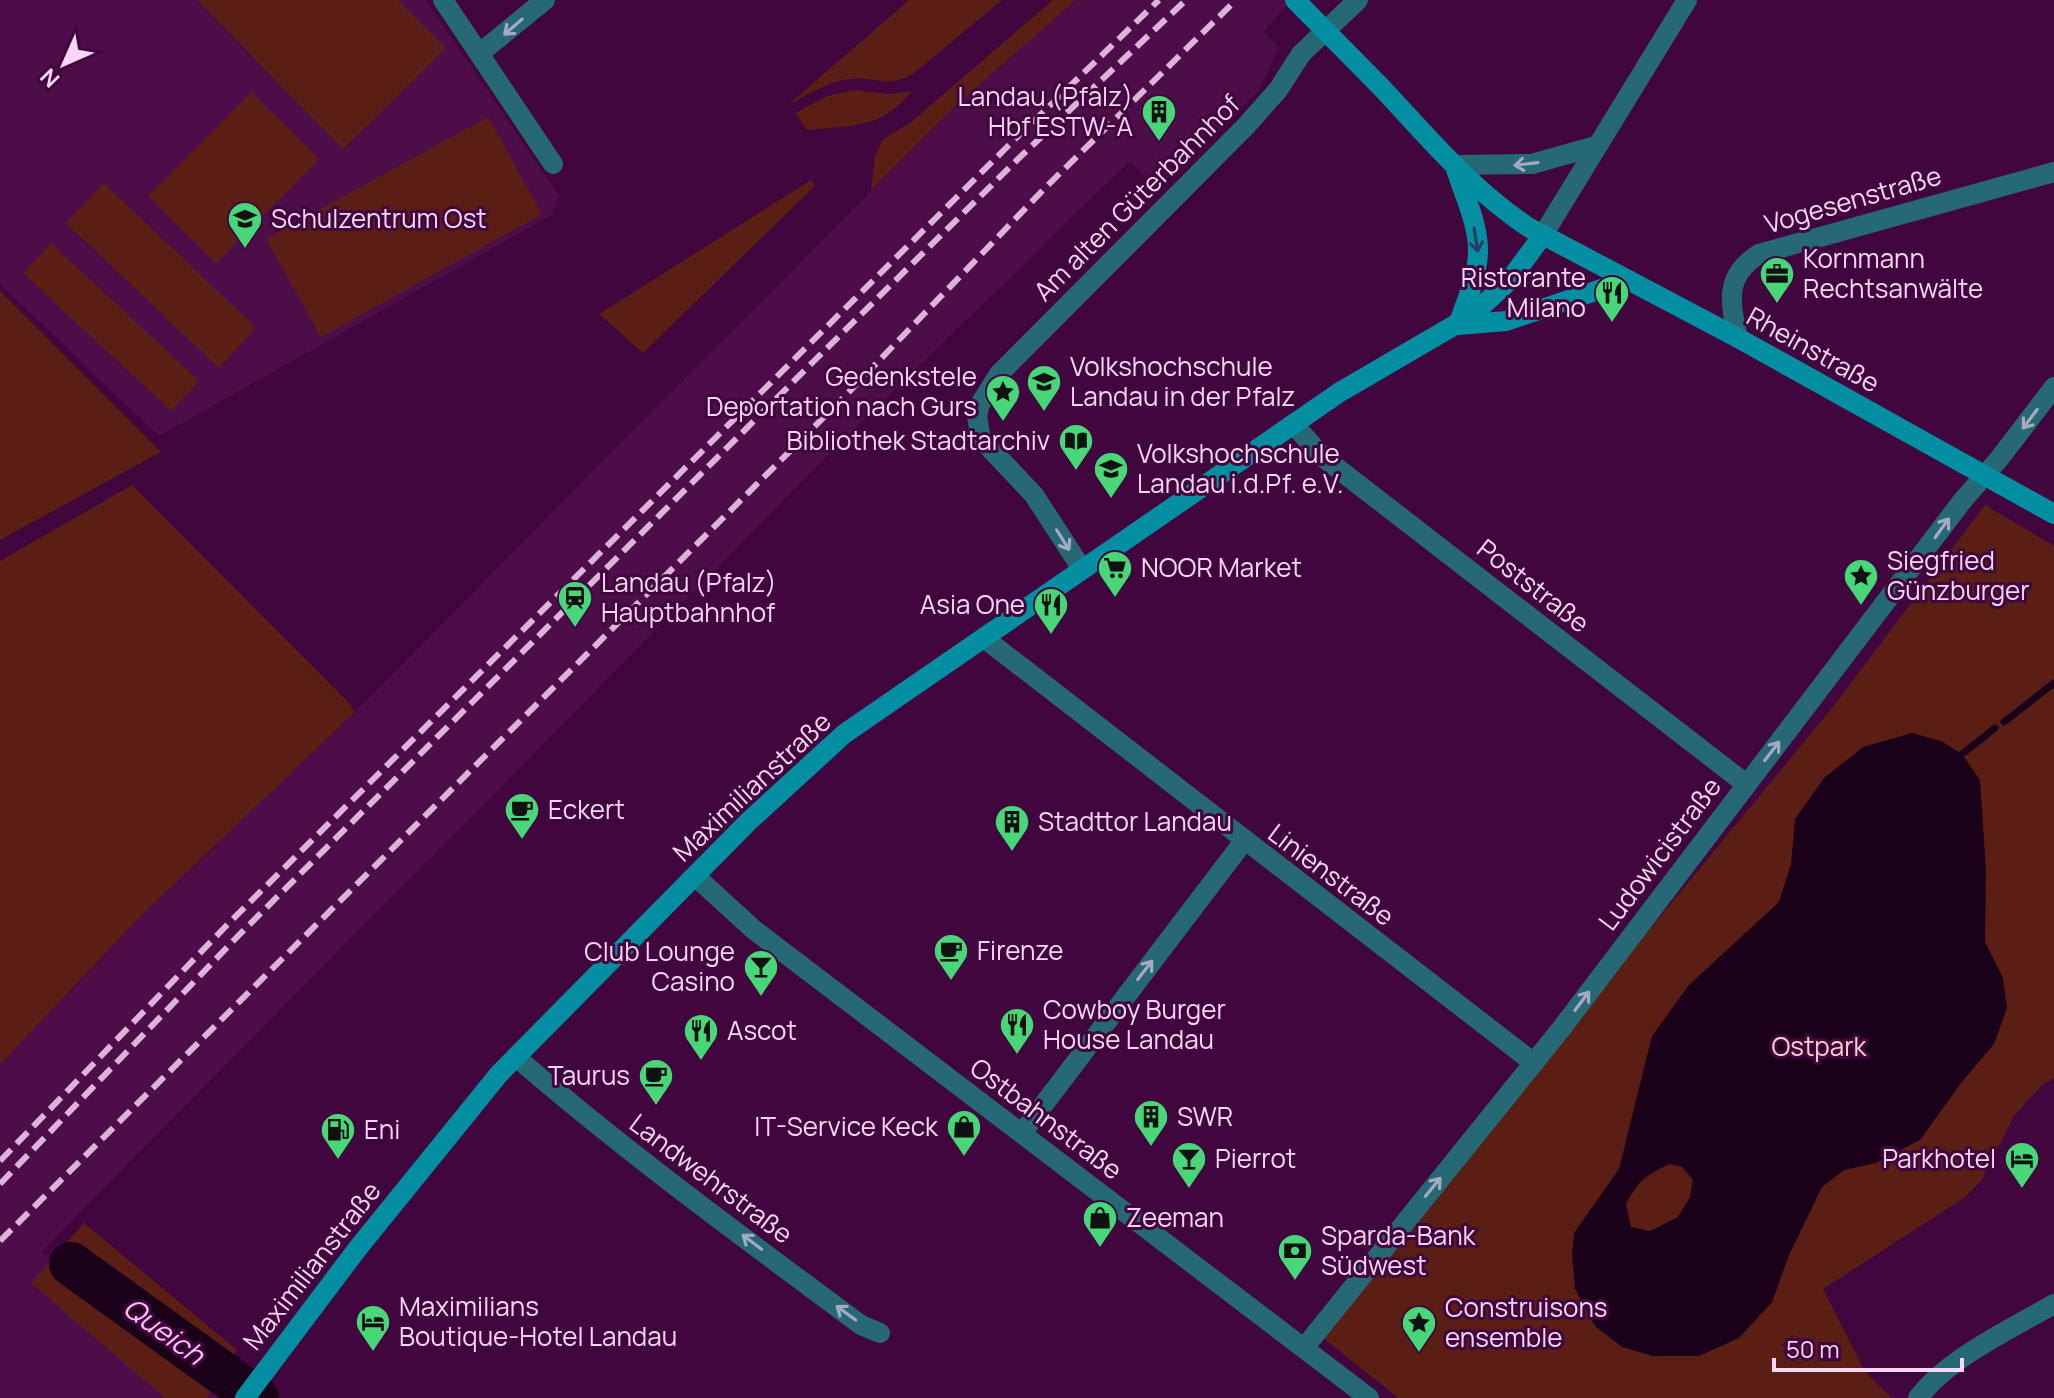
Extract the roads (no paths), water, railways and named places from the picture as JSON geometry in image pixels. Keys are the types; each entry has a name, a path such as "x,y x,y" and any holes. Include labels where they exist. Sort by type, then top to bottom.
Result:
{"street":[{"path":"443,0 553,164"},
{"path":"480,53 545,0"},
{"name":"Rheinstraße","path":"1295,0 1455,165 1505,212 2054,514"},
{"name":"Am alten Güterbahnhof","path":"1082,569 1034,495 983,441 977,416 980,404 999,374 1252,120 1278,90 1301,54 1358,0"},
{"path":"1543,235 1687,0"},
{"path":"1458,325 1473,282 1478,251 1455,165 1532,164 1596,146"},
{"name":"Vogesenstraße","path":"1738,338 1733,316 1733,280 1748,261 1759,254 2054,172"},
{"name":"Maximilianstraße","path":"245,1398 460,1119 516,1057 786,785 844,734 1293,424 1340,392 1458,325 1509,281 1543,235"},
{"name":"Maximilianstraße","path":"1458,325 1506,321 1628,280"},
{"name":"Ludowicistraße","path":"1304,1348 1534,1063 1963,500 2054,387"},
{"name":"Poststraße","path":"1293,424 1324,458 1746,784"},
{"name":"Linienstraße","path":"984,638 1534,1063"},
{"path":"1022,1133 1244,841"},
{"name":"Ostbahnstraße","path":"695,876 753,929 1369,1398"},
{"name":"Landwehrstraße","path":"516,1057 615,1138 861,1325 880,1333"},
{"path":"1918,1398 1927,1387 1961,1361 2054,1304"}],"waterway":[{"path":"2004,722 2054,683"},
{"path":"1962,754 1995,728"},
{"name":"Queich","path":"71,1264 257,1398"}],"railway":[{"path":"0,1161 227,925 1007,147 1159,0"},
{"path":"0,1184 238,936 1018,159 1186,0"},
{"path":"0,1241 845,396 1046,187 1236,0"}],"place":[{"name":"Landau (Pfalz) Hbf ESTW-A","path":"1159,143"},
{"name":"Schulzentrum Ost","path":"245,250"},
{"name":"Kornmann Rechtsanwälte","path":"1777,305"},
{"name":"Ristorante Milano","path":"1612,324"},
{"name":"Volkshochschule Landau in der Pfalz","path":"1044,413"},
{"name":"Gedenkstele Deportation nach Gurs","path":"1003,423"},
{"name":"Bibliothek Stadtarchiv","path":"1076,472"},
{"name":"Volkshochschule Landau i.d.Pf. e.V.","path":"1111,500"},
{"name":"NOOR Market","path":"1115,599"},
{"name":"Siegfried Günzburger","path":"1861,607"},
{"name":"Landau (Pfalz) Hauptbahnhof","path":"575,629"},
{"name":"Asia One","path":"1051,636"},
{"name":"Eckert","path":"522,841"},
{"name":"Stadttor Landau","path":"1012,853"},
{"name":"Firenze","path":"951,982"},
{"name":"Club Lounge Casino","path":"761,998"},
{"name":"Cowboy Burger House Landau","path":"1017,1056"},
{"name":"Ascot","path":"701,1062"},
{"name":"Taurus","path":"656,1107"},
{"name":"SWR","path":"1151,1148"},
{"name":"IT-Service Keck","path":"964,1158"},
{"name":"Eni","path":"338,1161"},
{"name":"Pierrot","path":"1189,1190"},
{"name":"Parkhotel","path":"2022,1190"},
{"name":"Zeeman","path":"1100,1249"},
{"name":"Sparda-Bank Südwest","path":"1295,1282"},
{"name":"Maximilians Boutique-Hotel Landau","path":"373,1353"},
{"name":"Construisons ensemble","path":"1419,1354"}],"park label":[{"name":"Ostpark","path":"1819,1047"}]}
